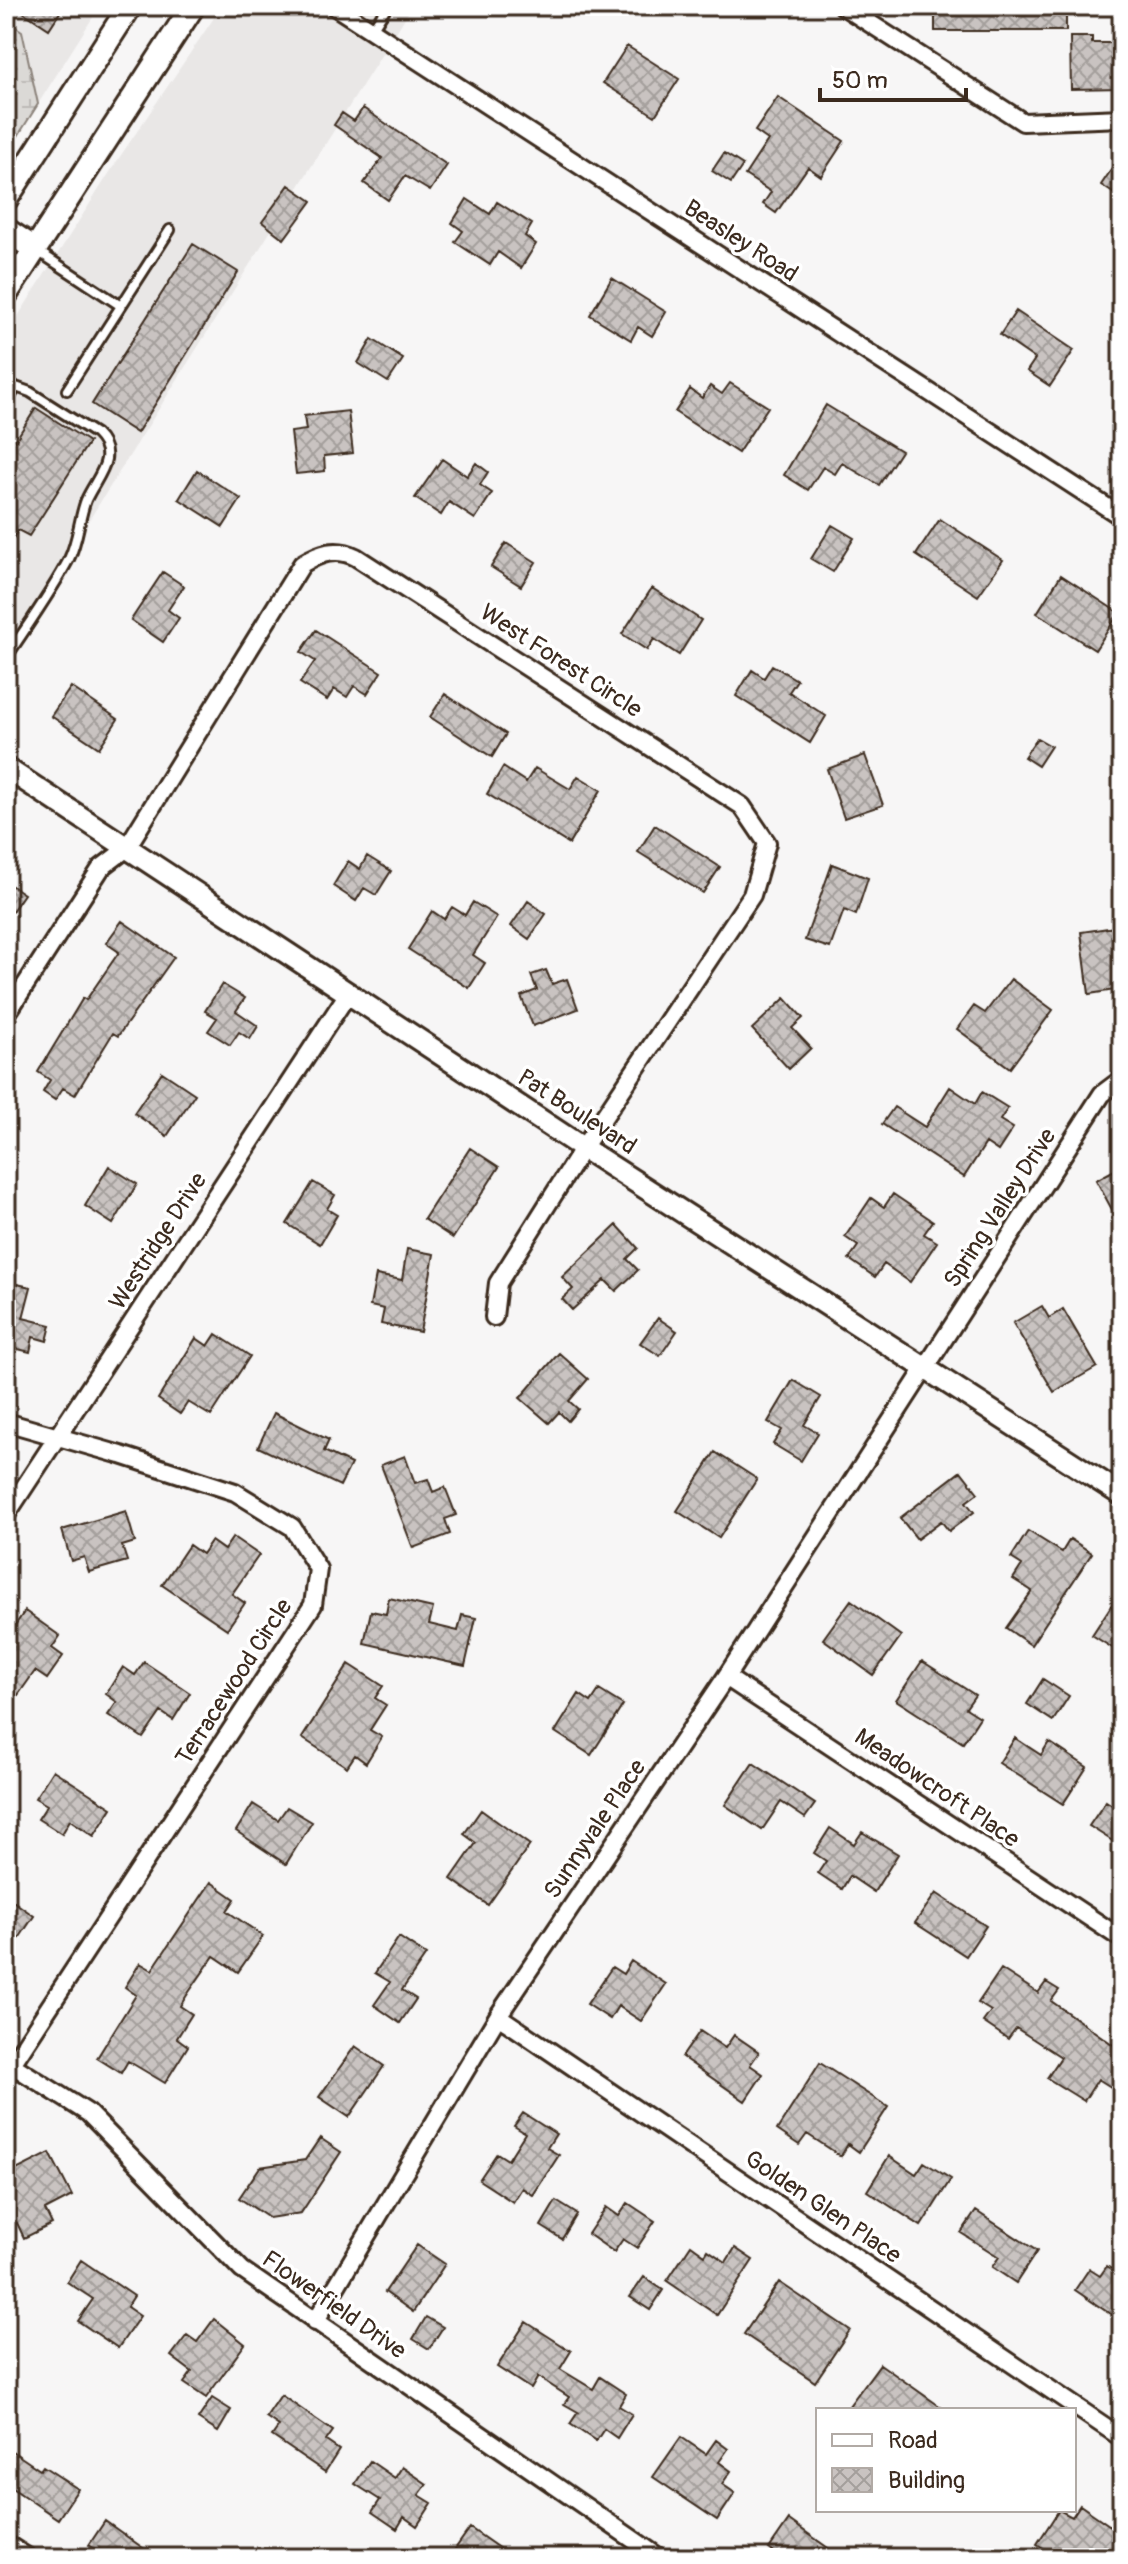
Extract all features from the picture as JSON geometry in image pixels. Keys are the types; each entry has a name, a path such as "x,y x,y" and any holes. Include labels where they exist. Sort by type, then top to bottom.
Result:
{"main road":[{"path":"6,199 130,6"},
{"path":"6,294 193,6"},
{"path":"6,230 35,249"}],"street":[{"name":"Beasley Road","path":"334,6 1122,517"},
{"path":"843,6 1023,122 1122,118"},
{"name":"West Forest Circle","path":"6,1015 101,868 126,849 302,564 318,554 338,551 356,557 742,806 767,843 752,895 583,1148 498,1283 494,1317"},
{"name":"Pat Boulevard","path":"6,768 583,1148 1122,1495"},
{"name":"Westridge Drive","path":"6,1515 349,992"},
{"name":"Spring Valley Drive","path":"925,1369 1102,1094 1122,1079"},
{"name":"Sunnyvale Place","path":"315,2322 498,2016 726,1677 925,1369"},
{"name":"Terracewood Circle","path":"6,1422 235,1492 292,1527 318,1569 313,1605 8,2066"},
{"name":"Meadowcroft Place","path":"726,1677 1122,1939"},
{"name":"Golden Glen Place","path":"498,2016 1122,2438"},
{"name":"Flowerfield Drive","path":"8,2066 88,2113 242,2270 660,2558"},
{"path":"6,2546 25,2558"}],"lane":[{"path":"372,31 387,6"},
{"path":"67,390 170,230"},
{"path":"35,249 121,306"},
{"path":"6,381 30,392 96,434 105,443 107,452 105,465 86,500 70,557 6,658"},
{"path":"6,404 16,387"}],"shaded area":[{"path":"6,6 100,6 38,104 22,31 6,20"},
{"path":"222,6 316,6 384,51 6,652 6,335 117,161"},
{"path":"352,6 412,6 395,34"}],"green space":[{"path":"6,20 22,31 38,104 6,155"}],"building":[{"path":"14,6 64,6 49,29"},
{"path":"935,6 1066,6 1066,31 935,31"},
{"path":"1070,37 1092,37 1092,43 1122,43 1122,88 1071,89"},
{"path":"627,46 679,79 655,116 603,83"},
{"path":"778,97 844,141 821,176 808,167 776,213 763,204 771,192 745,175 768,140 755,131"},
{"path":"363,108 447,165 430,191 405,176 388,200 364,183 382,158 334,125 342,113 354,121"},
{"path":"724,153 743,165 731,183 712,171"},
{"path":"1122,154 1122,199 1101,185"},
{"path":"289,185 312,201 284,239 262,222"},
{"path":"467,199 490,214 497,202 532,224 525,236 536,244 521,268 498,252 490,265 455,242 463,231 452,223"},
{"path":"193,244 238,272 137,433 92,404"},
{"path":"612,278 666,312 652,336 638,327 631,340 590,315"},
{"path":"1016,311 1074,350 1050,386 1027,371 1035,359 1000,335"},
{"path":"372,339 403,359 388,382 358,363"},
{"path":"730,383 768,407 738,453 675,412 690,389 702,398 710,386 722,394"},
{"path":"826,405 901,451 879,485 842,463 835,474 823,467 808,490 784,475"},
{"path":"36,408 89,442 29,536 18,530 6,550 6,455"},
{"path":"348,411 353,453 324,456 325,471 296,474 291,432 306,430 304,416"},
{"path":"442,459 467,476 476,463 488,472 480,485 492,493 475,519 449,502 441,515 415,498"},
{"path":"197,470 241,499 223,527 179,499"},
{"path":"940,519 1003,560 978,596 916,555"},
{"path":"832,525 854,538 833,572 811,559"},
{"path":"506,543 536,562 521,586 491,567"},
{"path":"163,572 184,586 168,610 179,618 163,642 131,620"},
{"path":"1061,575 1119,613 1095,650 1037,613"},
{"path":"652,588 701,620 679,655 654,639 647,650 622,634"},
{"path":"316,630 381,672 367,694 354,686 347,697 334,689 327,700 300,683 315,661 301,652"},
{"path":"772,665 797,680 789,692 826,716 810,743 736,696 752,670 764,678"},
{"path":"71,687 118,719 99,748 51,716"},
{"path":"445,694 506,734 492,757 430,717"},
{"path":"1037,738 1051,746 1038,766 1024,757"},
{"path":"865,755 883,805 844,818 827,769"},
{"path":"503,767 526,782 535,768 570,789 578,776 601,790 569,844 487,794"},
{"path":"655,825 720,867 703,893 638,852"},
{"path":"367,856 391,871 376,895 364,888 356,901 333,886 348,861 360,869"},
{"path":"832,864 868,878 856,915 844,910 830,948 805,940"},
{"path":"6,882 24,894 6,920"},
{"path":"528,901 546,914 529,939 511,926"},
{"path":"473,902 497,917 473,955 485,963 469,988 408,949 432,911 444,919 452,907 465,915"},
{"path":"122,921 174,957 118,1036 113,1033 75,1095 63,1088 55,1100 43,1092 50,1080 38,1072 83,998 86,1000 119,952 106,943"},
{"path":"1122,926 1122,989 1089,994 1081,932"},
{"path":"546,970 552,984 567,979 578,1009 533,1026 521,996 537,990 531,975"},
{"path":"1011,979 1053,1010 1010,1068 957,1029 974,1006 985,1013"},
{"path":"222,984 245,998 236,1011 258,1026 250,1039 239,1032 230,1045 208,1031 217,1018 205,1011"},
{"path":"785,998 803,1018 792,1028 811,1048 789,1069 752,1029"},
{"path":"162,1072 195,1094 167,1136 134,1113"},
{"path":"950,1087 975,1104 982,1092 1008,1108 1000,1120 1013,1128 998,1151 986,1143 964,1177 882,1124 894,1107 925,1127"},
{"path":"470,1148 499,1167 453,1238 424,1219"},
{"path":"109,1166 137,1184 113,1224 85,1206"},
{"path":"1122,1166 1122,1228 1096,1180"},
{"path":"313,1182 335,1195 327,1209 337,1215 320,1244 287,1224"},
{"path":"893,1194 933,1221 924,1234 937,1242 910,1282 884,1264 875,1277 849,1259 858,1246 845,1237 871,1198 884,1207"},
{"path":"617,1225 638,1248 627,1259 638,1270 616,1291 605,1280 572,1310 562,1299 573,1289 562,1277"},
{"path":"407,1249 434,1254 420,1332 381,1324 384,1309 370,1306 376,1275 402,1280"},
{"path":"17,1284 31,1287 23,1318 51,1325 47,1341 33,1337 30,1352 6,1346 6,1314 9,1314"},
{"path":"1042,1306 1049,1318 1063,1309 1097,1367 1054,1392 1013,1323"},
{"path":"658,1318 677,1331 660,1356 640,1343"},
{"path":"216,1334 250,1356 211,1416 188,1402 180,1414 158,1399 196,1338 208,1346"},
{"path":"559,1353 588,1379 569,1401 578,1409 568,1421 559,1412 549,1423 520,1398"},
{"path":"793,1380 821,1397 804,1425 818,1433 801,1461 773,1444 782,1430 768,1422"},
{"path":"274,1413 329,1440 324,1451 351,1464 340,1486 258,1447"},
{"path":"715,1452 757,1479 719,1538 677,1511"},
{"path":"405,1456 415,1483 428,1479 433,1492 445,1487 456,1515 445,1519 450,1534 413,1548 381,1465"},
{"path":"961,1471 978,1493 966,1502 974,1512 949,1531 941,1521 917,1539 900,1518"},
{"path":"126,1511 135,1542 122,1546 127,1561 89,1572 84,1557 71,1561 62,1530"},
{"path":"1028,1531 1062,1552 1070,1539 1092,1553 1031,1645 1006,1628 1032,1591 1013,1579 1022,1565 1011,1558"},
{"path":"233,1537 259,1555 232,1594 245,1603 227,1629 162,1585 189,1545 202,1554 211,1541 224,1550"},
{"path":"1122,1589 1122,1654 1092,1635"},
{"path":"389,1598 433,1608 429,1624 458,1631 462,1615 476,1618 465,1666 364,1643 371,1611 386,1614"},
{"path":"851,1600 901,1636 873,1675 823,1639"},
{"path":"25,1611 60,1636 52,1648 63,1656 47,1679 35,1671 6,1712 6,1638"},
{"path":"922,1661 975,1695 966,1708 980,1717 963,1743 896,1700"},
{"path":"144,1662 190,1693 173,1720 161,1712 143,1738 108,1715 117,1702 106,1694 123,1667 135,1675"},
{"path":"349,1664 383,1686 375,1698 386,1705 370,1730 382,1737 366,1763 355,1755 347,1767 302,1738"},
{"path":"1043,1679 1069,1696 1053,1721 1027,1704"},
{"path":"599,1690 623,1705 591,1755 555,1732 579,1694 591,1702"},
{"path":"1015,1738 1041,1755 1049,1742 1087,1767 1063,1804 999,1763"},
{"path":"753,1763 815,1804 805,1818 781,1802 762,1830 725,1805"},
{"path":"53,1770 112,1808 94,1836 70,1820 62,1834 38,1819 47,1805 35,1798"},
{"path":"1106,1801 1122,1812 1122,1847 1089,1826"},
{"path":"253,1804 278,1820 287,1807 312,1822 286,1864 236,1831"},
{"path":"481,1810 530,1845 488,1905 451,1879 476,1843 464,1834"},
{"path":"830,1828 854,1844 862,1832 898,1854 874,1892 850,1876 842,1889 818,1873 826,1861 814,1853"},
{"path":"211,1882 235,1899 227,1911 263,1936 238,1972 214,1956 189,1992 180,2006 192,2014 177,2038 188,2046 165,2083 128,2061 121,2073 97,2058 136,1995 125,1987 140,1963 152,1970"},
{"path":"936,1893 986,1926 966,1956 915,1923"},
{"path":"6,1896 34,1916 6,1958"},
{"path":"399,1937 426,1955 402,1990 416,1999 400,2023 374,2005 390,1982 375,1973"},
{"path":"631,1961 666,1984 641,2021 618,2006 610,2019 587,2004 612,1967 623,1974"},
{"path":"1001,1969 1038,1993 1046,1982 1059,1990 1051,2001 1122,2051 1122,2094 1098,2079 1084,2101 1047,2078 1061,2057 1016,2028 1008,2039 983,2022 991,2011 978,2003"},
{"path":"700,2031 725,2048 734,2035 759,2052 750,2065 763,2074 745,2101 682,2057"},
{"path":"355,2046 384,2066 349,2117 319,2097"},
{"path":"820,2063 888,2107 859,2152 848,2144 841,2156 807,2134 799,2145 777,2130"},
{"path":"523,2113 556,2134 547,2148 559,2155 533,2195 522,2188 513,2202 479,2180 497,2153 508,2160 525,2133 514,2126"},
{"path":"320,2138 341,2152 301,2213 269,2218 239,2198 260,2167 305,2160"},
{"path":"50,2153 72,2196 45,2210 52,2224 24,2238 17,2223 6,2229 6,2175"},
{"path":"889,2156 916,2174 924,2162 951,2179 921,2226 867,2191"},
{"path":"556,2201 577,2214 562,2239 541,2226"},
{"path":"628,2203 655,2221 637,2248 623,2239 614,2252 588,2234 606,2207 619,2216"},
{"path":"976,2211 1037,2251 1016,2283 992,2267 999,2257 961,2233"},
{"path":"417,2245 445,2264 413,2312 385,2292"},
{"path":"691,2245 705,2255 708,2250 726,2262 735,2248 753,2260 717,2315 667,2281"},
{"path":"81,2260 134,2296 127,2307 140,2316 118,2348 78,2321 93,2299 67,2282"},
{"path":"1107,2266 1122,2276 1122,2322 1075,2290 1089,2269 1100,2276"},
{"path":"644,2277 663,2290 650,2310 630,2297"},
{"path":"779,2282 850,2330 815,2382 744,2334"},
{"path":"426,2317 443,2327 429,2349 413,2339"},
{"path":"214,2319 245,2344 206,2398 184,2383 192,2372 171,2356 187,2335 197,2342"},
{"path":"526,2322 571,2351 560,2369 593,2389 600,2377 626,2394 619,2406 632,2414 617,2438 604,2429 596,2441 570,2424 578,2412 564,2404 569,2397 538,2377 531,2389 497,2367"},
{"path":"880,2364 942,2408 847,2408"},
{"path":"281,2395 333,2431 326,2441 339,2450 325,2472 272,2436 279,2426 266,2417"},
{"path":"212,2398 231,2410 218,2432 198,2419"},
{"path":"681,2437 706,2454 716,2440 728,2449 719,2462 731,2471 722,2484 735,2493 717,2520 653,2477"},
{"path":"6,2447 40,2470 43,2466 78,2489 58,2519 6,2484"},
{"path":"370,2461 395,2478 402,2467 427,2484 419,2495 432,2503 417,2526 404,2517 397,2529 372,2512 380,2500 355,2484"},
{"path":"1080,2505 1122,2534 1122,2547 1114,2558 1058,2558 1037,2544 1058,2512 1072,2517"},
{"path":"789,2520 842,2558 782,2558 769,2549"},
{"path":"105,2521 157,2558 108,2558 89,2545"},
{"path":"470,2528 513,2558 467,2558 455,2549"}]}
